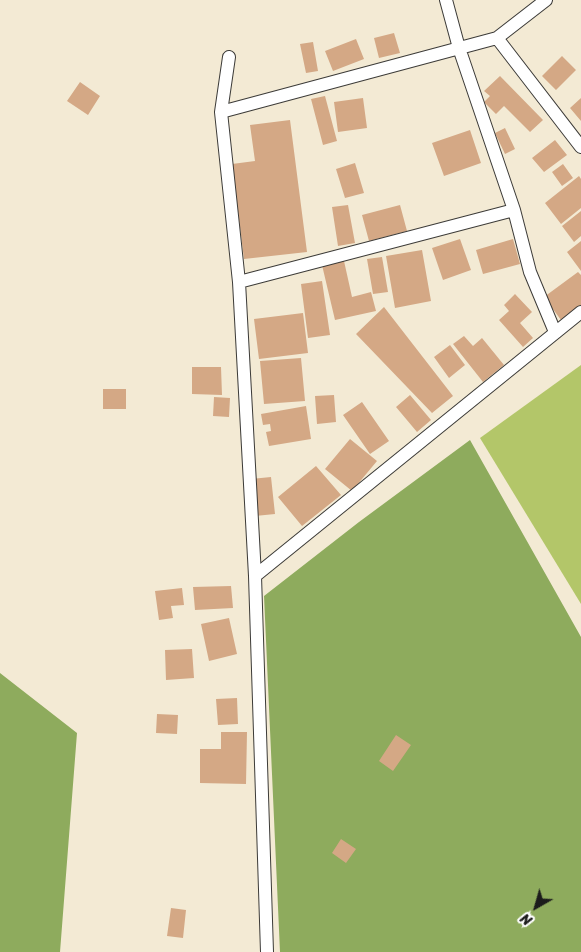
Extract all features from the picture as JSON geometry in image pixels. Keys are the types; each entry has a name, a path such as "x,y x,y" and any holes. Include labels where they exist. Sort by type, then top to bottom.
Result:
{"street":[{"path":"446,0 459,48 514,210 530,272 555,332"},
{"path":"221,112 497,38 546,0"},
{"path":"497,38 581,147"},
{"path":"229,57 221,112 239,282 255,576 267,952"},
{"path":"239,282 514,210"},
{"path":"255,576 581,312"}],"green space":[{"path":"581,365 581,604 480,438"},
{"path":"470,440 581,637 581,952 280,952 264,596 359,522"},
{"path":"0,673 77,733 60,952 0,952"}],"building":[{"path":"394,33 400,53 379,58 374,38"},
{"path":"356,39 364,59 333,71 325,51"},
{"path":"313,42 318,71 306,73 300,44"},
{"path":"562,56 576,70 556,90 542,76"},
{"path":"500,76 543,120 530,132 504,106 496,114 484,102 490,96 484,91"},
{"path":"80,82 100,96 88,115 67,101"},
{"path":"325,96 337,141 323,145 311,99"},
{"path":"363,98 367,128 338,132 334,102"},
{"path":"581,98 581,121 570,108"},
{"path":"290,120 307,252 244,259 232,164 255,161 250,125"},
{"path":"505,128 515,149 505,154 495,133"},
{"path":"470,130 481,163 444,176 432,143"},
{"path":"555,140 567,155 544,172 532,158"},
{"path":"355,163 364,193 345,198 336,169"},
{"path":"563,164 573,178 562,186 552,172"},
{"path":"579,176 581,179 581,208 561,224 545,203"},
{"path":"348,205 355,243 338,246 332,207"},
{"path":"400,205 407,231 369,241 362,215"},
{"path":"581,211 581,236 574,242 562,226"},
{"path":"460,239 471,270 443,280 432,248"},
{"path":"513,239 520,264 483,274 476,250"},
{"path":"581,241 581,271 567,252"},
{"path":"422,250 431,301 395,308 386,256"},
{"path":"382,257 388,292 373,294 367,259"},
{"path":"344,261 352,297 371,292 376,311 335,320 322,265"},
{"path":"578,272 581,275 581,305 561,320 544,297"},
{"path":"322,281 330,335 308,338 301,284"},
{"path":"515,294 532,312 520,323 533,338 523,347 499,320 509,311 504,305"},
{"path":"384,307 453,396 432,413 356,334"},
{"path":"303,313 308,353 259,359 254,319"},
{"path":"464,336 473,346 482,338 504,365 483,382 453,344"},
{"path":"450,345 465,365 449,378 434,357"},
{"path":"301,358 305,401 264,404 260,361"},
{"path":"192,367 221,367 222,395 192,394"},
{"path":"103,389 126,389 126,409 103,409"},
{"path":"334,395 336,422 317,424 315,396"},
{"path":"410,395 431,420 417,432 396,407"},
{"path":"214,397 230,398 229,417 213,416"},
{"path":"362,402 389,441 370,454 343,415"},
{"path":"306,406 311,439 269,446 266,432 271,431 270,424 263,425 261,414"},
{"path":"350,439 377,461 352,491 325,469"},
{"path":"316,466 341,495 302,526 278,497"},
{"path":"271,477 275,514 255,516 251,479"},
{"path":"231,586 233,608 195,610 193,587"},
{"path":"182,588 184,605 171,606 173,618 159,620 155,591"},
{"path":"229,618 237,654 209,661 201,624"},
{"path":"192,649 194,678 166,680 165,650"},
{"path":"237,698 238,724 218,725 216,699"},
{"path":"157,714 178,715 177,734 156,733"},
{"path":"221,732 247,732 246,784 200,783 200,749 221,749"},
{"path":"396,735 411,745 393,771 379,761"},
{"path":"341,839 356,849 346,863 332,853"},
{"path":"171,908 186,910 183,938 167,936"}]}
